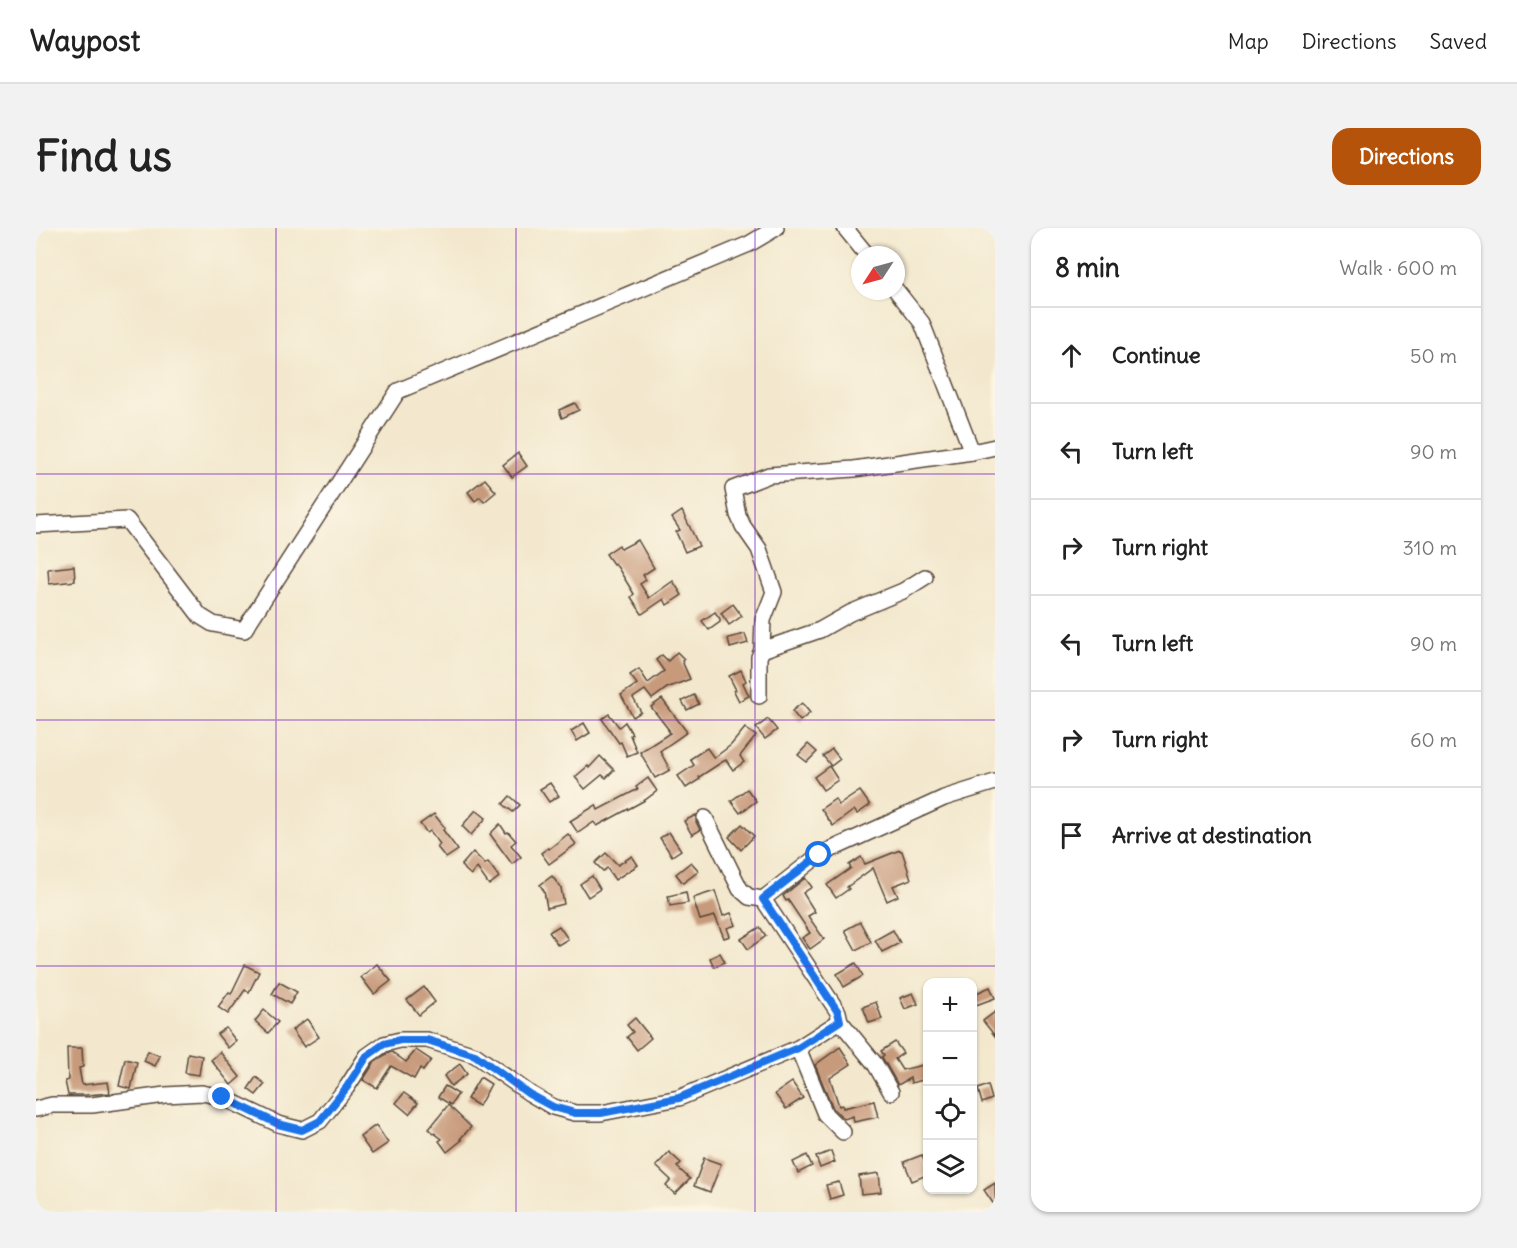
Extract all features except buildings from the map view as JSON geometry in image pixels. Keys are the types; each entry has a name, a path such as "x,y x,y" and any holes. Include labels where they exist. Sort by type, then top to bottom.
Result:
{"street":[{"path":"36,525 127,520 200,616 213,624 244,630 398,391 749,244 776,228"},
{"path":"846,228 860,246"},
{"path":"904,300 922,323 972,452"},
{"path":"759,696 759,657 762,650 763,620 774,592 759,549 738,515 733,489 769,475 854,469 995,447"},
{"path":"762,650 820,630 850,613 903,591 925,577"},
{"path":"705,818 740,889 749,897 763,899 819,855 944,798 995,782"},
{"path":"763,899 838,1012 840,1021 875,1064 891,1092"},
{"path":"36,1109 52,1105 92,1105 165,1095 202,1093 222,1097 278,1124 302,1130 320,1121 347,1087 367,1056 384,1044 400,1040 427,1040 475,1055 529,1094 553,1107 575,1113 601,1113 679,1098 798,1048 840,1021"},
{"path":"798,1048 825,1114 843,1132"}],"route":[{"path":"222,1097 278,1124 302,1130 320,1121 347,1087 367,1056 384,1044 400,1040 427,1040 475,1055 529,1094 553,1107 575,1113 601,1113 679,1098 798,1048 840,1021 838,1012 763,899 819,855"}]}
